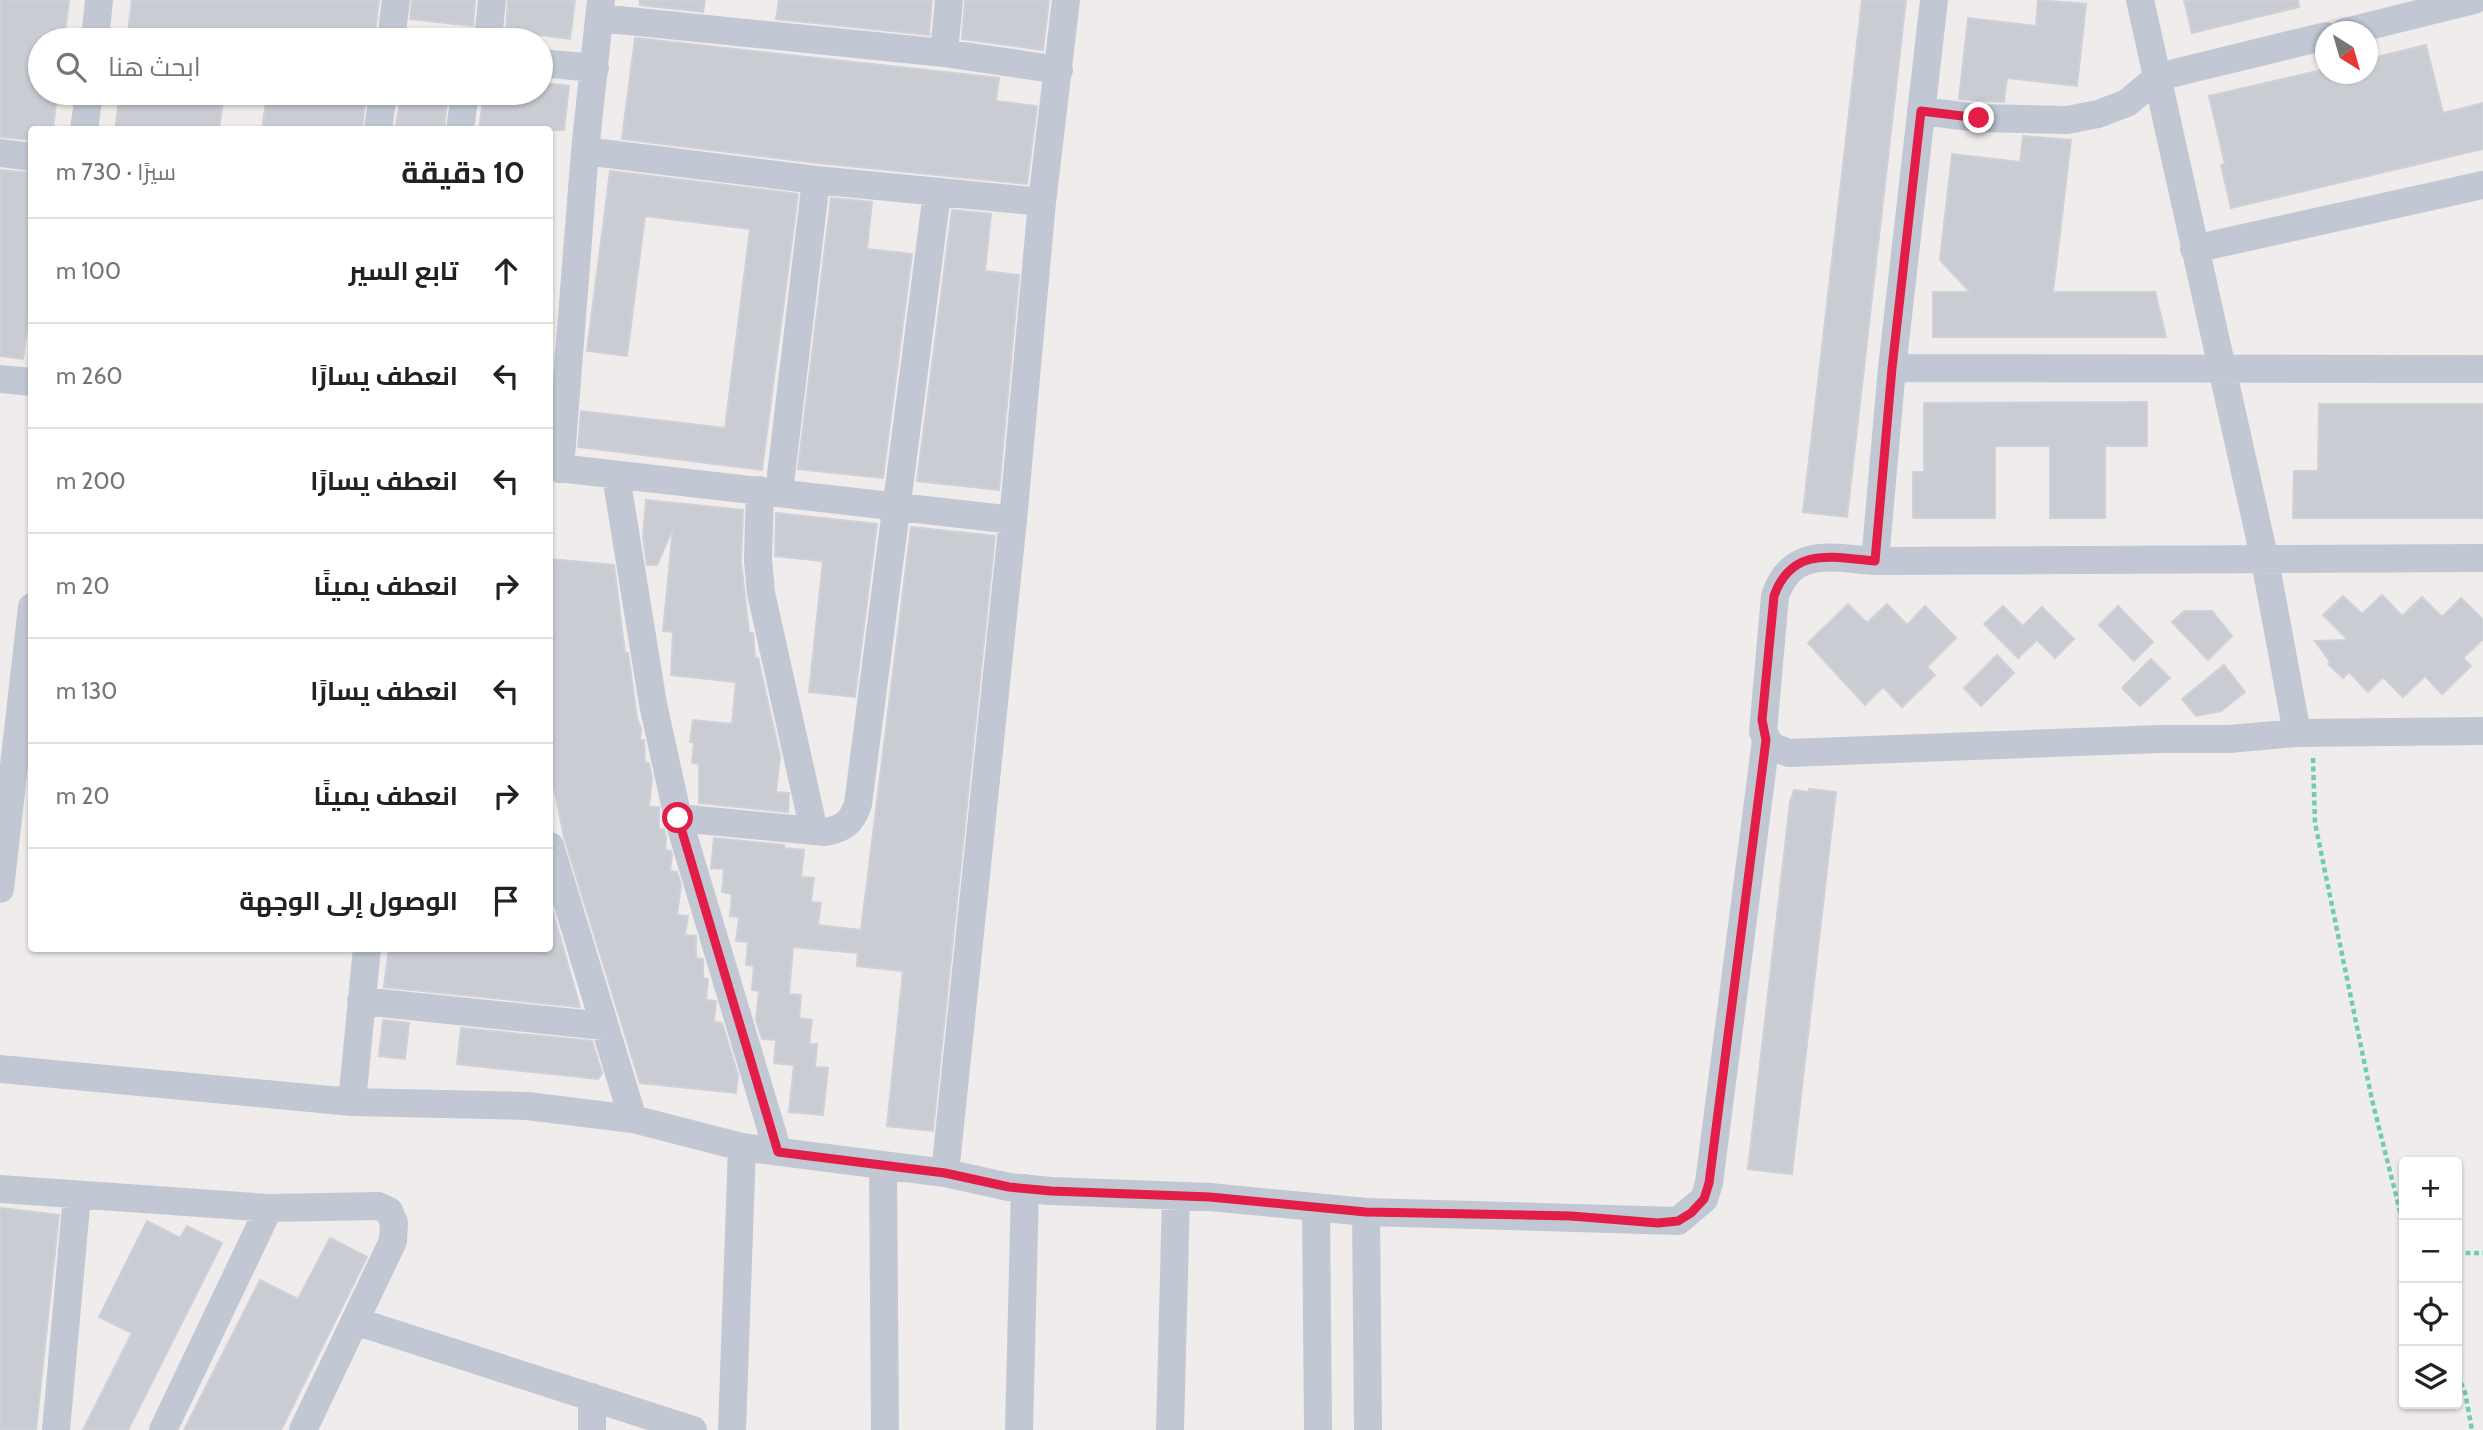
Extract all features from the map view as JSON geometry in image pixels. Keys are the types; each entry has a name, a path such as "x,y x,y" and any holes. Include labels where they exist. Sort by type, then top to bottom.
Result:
{"street":[{"path":"96,28 99,0"},
{"path":"392,28 396,0"},
{"path":"489,28 492,0"},
{"path":"944,52 949,0"},
{"path":"945,1173 1013,520 1042,202 1066,0"},
{"path":"1875,561 1892,368 1934,0"},
{"path":"2140,0 2265,561 2308,733"},
{"path":"2378,24 2474,0"},
{"path":"1013,520 555,468 585,151 600,9 944,52 1059,70"},
{"path":"1921,111 1979,118 2067,120 2098,114 2127,103 2158,77 2315,39"},
{"path":"553,64 595,68"},
{"path":"85,126 88,105"},
{"path":"379,126 381,105"},
{"path":"461,126 463,105"},
{"path":"585,151 816,180 1042,202"},
{"path":"0,153 28,156"},
{"path":"814,831 761,593 758,560 816,180"},
{"path":"2194,249 2483,185"},
{"path":"678,818 814,831 835,830 852,819 858,804 937,193"},
{"path":"1892,368 2483,369"},
{"path":"0,379 28,382"},
{"path":"616,476 653,704 678,818 778,1152"},
{"path":"0,1069 352,1102 527,1106 633,1119 742,1147 945,1173 1025,1188 1176,1196 1366,1212 1571,1216 1658,1223 1678,1221 1704,1199 1766,740 1762,720 1774,596 1781,578 1792,568 1817,556 1875,561 2483,558"},
{"path":"0,889 26,706 28,673"},
{"path":"1766,740 1778,750 1801,755 2160,739 2255,738 2308,733 2483,731"},
{"path":"553,856 633,1119"},
{"path":"352,1102 367,952"},
{"path":"361,1001 604,1026"},
{"path":"732,1430 742,1147"},
{"path":"883,1166 885,1430"},
{"path":"1019,1430 1025,1188"},
{"path":"0,1189 270,1208 377,1206 391,1215 393,1241 303,1430"},
{"path":"56,1430 77,1195"},
{"path":"1170,1430 1176,1196"},
{"path":"163,1430 270,1208"},
{"path":"1317,1208 1318,1430"},
{"path":"1366,1212 1368,1430"},
{"path":"355,1321 693,1430"},
{"path":"592,1397 592,1430"}],"path":[{"path":"2308,733 2315,823 2372,1100 2402,1220"},
{"path":"2462,1253 2483,1253"},
{"path":"2462,1386 2472,1430"}],"building":[{"path":"0,0 69,0 66,28 28,28 28,105 56,105 53,126 28,126 28,140 0,137"},
{"path":"132,0 379,0 376,28 128,28"},
{"path":"412,0 475,0 473,26 410,19"},
{"path":"508,0 575,0 570,39 553,37 553,28 506,28"},
{"path":"640,0 705,0 703,12 640,5"},
{"path":"779,0 932,0 929,35 776,19"},
{"path":"965,0 1049,0 1043,50 962,39"},
{"path":"1862,0 1906,0 1847,517 1803,512"},
{"path":"2038,0 2086,4 2077,86 2007,78 2004,102 1959,99 1968,18 2036,26"},
{"path":"2184,0 2298,0 2299,7 2192,33"},
{"path":"635,38 999,78 996,101 1037,106 1027,184 818,163 622,139"},
{"path":"2426,45 2443,113 2483,103 2483,149 2231,208 2221,165 2225,164 2209,96 2315,72 2315,84 2378,84 2378,57"},
{"path":"553,84 569,86 564,130 553,130 553,126 480,126 482,105 553,105"},
{"path":"118,105 222,105 220,126 116,126"},
{"path":"265,105 365,105 362,126 263,126"},
{"path":"400,105 447,105 444,126 396,126"},
{"path":"2023,136 2071,140 2053,292 2155,292 2166,337 1933,337 1933,292 1970,292 1940,260 1952,154 2020,162"},
{"path":"0,170 28,173 28,322 23,359 0,356"},
{"path":"610,171 798,194 762,470 578,447 581,411 725,428 750,229 645,216 627,356 587,351"},
{"path":"831,198 872,202 867,249 912,254 883,478 798,469"},
{"path":"952,210 991,214 985,271 1019,275 999,490 917,481"},
{"path":"2147,402 2147,446 2105,446 2105,518 2050,518 2050,446 1995,446 1995,518 1913,518 1913,472 1924,472 1924,403"},
{"path":"2319,404 2483,404 2483,518 2293,518 2294,471 2318,471"},
{"path":"646,500 743,510 741,562 749,633 753,633 755,658 758,658 780,756 776,792 789,793 788,812 699,803 699,764 692,763 694,742 690,742 693,720 732,724 736,682 671,675 673,632 663,631 673,528 657,565 647,565 643,536"},
{"path":"776,513 877,524 855,697 809,692 823,561 775,556"},
{"path":"911,527 995,536 933,1131 887,1126 903,971 857,966 858,953 793,947 789,994 801,995 799,1018 812,1020 809,1044 817,1044 815,1067 828,1068 823,1115 789,1112 794,1065 774,1063 776,1040 762,1039 756,1020 759,991 752,990 754,966 746,965 748,942 736,941 739,917 730,916 732,894 722,892 724,869 711,868 714,838 784,845 784,848 804,850 801,877 814,878 811,902 821,903 818,925 861,930"},
{"path":"553,559 614,565 625,653 628,653 641,729 640,740 644,740 645,763 649,763 652,778 649,807 659,807 659,829 664,829 665,850 671,851 672,855 670,871 677,872 681,885 677,915 688,916 685,935 696,936 696,958 703,959 703,978 708,979 706,1000 716,1001 714,1022 722,1023 738,1075 736,1093 640,1083 564,837 553,782"},
{"path":"2382,595 2402,616 2422,597 2442,617 2461,598 2483,620 2483,639 2463,658 2471,666 2442,694 2425,676 2403,697 2383,677 2368,692 2349,672 2343,678 2328,664 2330,662 2315,641 2348,640 2323,615 2343,596 2362,614"},
{"path":"1848,604 1867,623 1887,604 1907,625 1925,606 1956,638 1927,667 1935,675 1902,707 1883,687 1865,705 1808,643"},
{"path":"2003,606 2023,626 2042,607 2074,639 2055,658 2037,640 2018,658 1984,624"},
{"path":"2118,606 2153,642 2134,661 2099,625"},
{"path":"2184,611 2212,611 2232,636 2208,660 2172,622"},
{"path":"1997,655 2014,673 1981,706 1964,688"},
{"path":"2151,659 2170,678 2140,706 2122,688"},
{"path":"2224,665 2245,692 2221,711 2196,716 2182,699"},
{"path":"1809,789 1836,792 1792,1174 1748,1169 1790,802 1794,790 1809,792"},
{"path":"553,912 580,1007 384,987 388,952 553,952"},
{"path":"383,1020 409,1023 405,1059 379,1056"},
{"path":"461,1028 592,1041 602,1073 598,1079 457,1064"},
{"path":"0,1208 59,1215 36,1430 0,1430"},
{"path":"147,1221 180,1238 187,1226 222,1243 128,1430 83,1430 132,1333 99,1317"},
{"path":"330,1238 367,1257 281,1430 184,1430 260,1280 298,1299"}],"route":[{"path":"678,818 778,1152 945,1173 1009,1187 1051,1191 1210,1197 1366,1212 1571,1216 1658,1223 1678,1221 1691,1213 1704,1199 1709,1183 1766,740 1762,720 1774,596 1781,578 1792,568 1817,556 1875,561 1892,368 1921,111 1979,118"}]}
